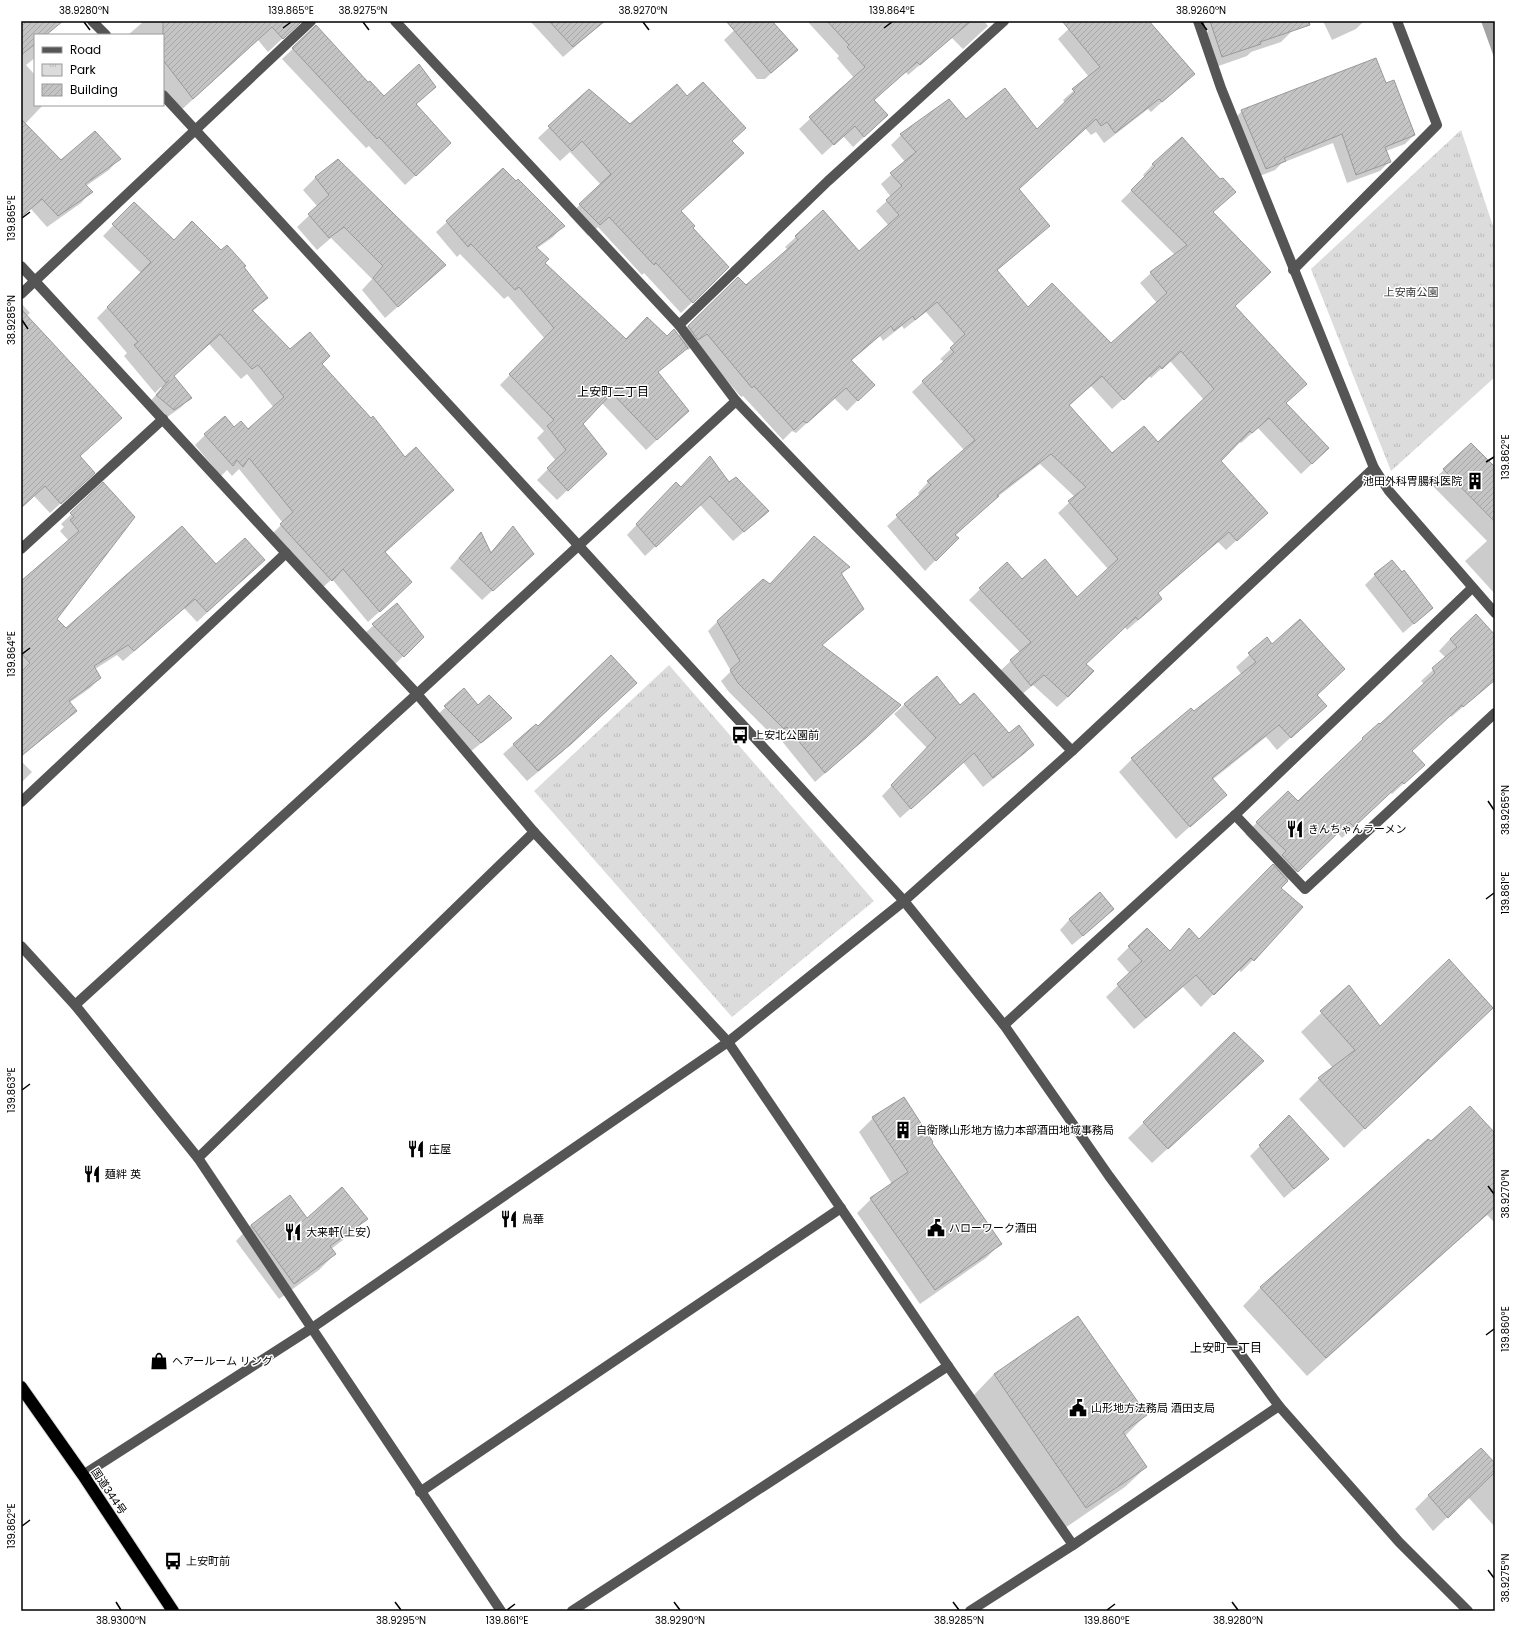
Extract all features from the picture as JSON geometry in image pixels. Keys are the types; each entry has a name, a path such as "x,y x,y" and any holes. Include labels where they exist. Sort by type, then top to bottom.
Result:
{"highway":[{"name":"国道344号","path":"21,1387 83,1475 173,1611"}],"street":[{"path":"92,21 105,34"},
{"path":"21,294 311,21"},
{"path":"395,21 679,325 736,401 1072,750"},
{"path":"679,325 828,181 1004,21"},
{"path":"1198,21 1221,88 1374,468 1389,491 1495,613"},
{"path":"1293,270 1437,125 1397,21"},
{"path":"164,95 196,128 904,901 1004,1025 1109,1176 1278,1406 1399,1542 1468,1611"},
{"path":"21,266 417,694 534,832 728,1042 948,1366 1073,1545"},
{"path":"75,1005 736,401"},
{"path":"21,549 163,419"},
{"path":"83,1475 312,1328 728,1042 904,901 1072,750 1374,468"},
{"path":"21,802 286,553"},
{"path":"1004,1025 1235,816 1472,588"},
{"path":"1235,816 1305,889 1495,713"},
{"path":"198,1158 534,832"},
{"path":"21,946 75,1005 198,1158 501,1611"},
{"path":"420,1492 841,1208"},
{"path":"572,1611 948,1366"},
{"path":"970,1611 1073,1545 1278,1406"}],"green space":[{"name":"上安南公園","path":"1461,130 1495,232 1495,377 1391,471 1311,269"},
{"path":"669,665 874,901 732,1017 534,791"}],"shaded area":[{"path":"1481,21 1495,21 1495,60"}],"building":[{"path":"21,21 63,21 47,34 34,34 34,45 21,55"},
{"path":"163,21 302,21 283,39 272,27 193,99 164,61"},
{"path":"549,21 605,21 573,47"},
{"path":"726,21 772,21 798,50 771,73"},
{"path":"827,21 971,21 920,65 917,62 874,100 888,115 864,137 855,126 834,145 809,117 865,67 847,47 849,45"},
{"path":"1062,21 1149,21 1195,74 1162,102 1159,99 1115,133 1107,122 1101,126 1096,119 1019,189 1050,226 997,270 1028,307 1052,283 1111,343 1167,293 1150,272 1187,245 1131,190 1155,166 1152,164 1182,137 1220,179 1223,178 1236,192 1213,212 1271,272 1235,306 1307,384 1286,403 1329,448 1312,464 1269,418 1252,433 1250,431 1221,461 1268,513 1237,541 1229,532 1158,593 1162,599 1138,620 1136,617 1086,664 1094,671 1068,697 1044,675 1031,686 1010,660 1031,642 979,588 1007,562 1022,579 1045,559 1077,597 1118,559 1068,501 1086,487 1051,454 997,495 999,496 955,535 959,538 936,561 896,515 931,485 927,481 975,440 922,381 954,352 950,348 965,334 937,302 915,320 913,316 894,331 891,326 851,360 875,385 858,401 846,388 807,423 803,421 794,430 754,386 752,388 707,334 698,340 688,326 738,277 746,285 798,240 795,236 823,210 859,251 899,215 886,200 902,186 890,173 916,152 900,134 949,99 966,119 1005,88 1037,129 1075,92 1072,89 1100,67","holes":["1181,351 1214,389 1158,442 1144,426 1112,453 1069,405 1102,376 1124,400 1160,366 1162,369"]},
{"path":"1210,21 1309,21 1310,25 1222,57"},
{"path":"316,25 368,82 370,81 384,96 419,64 436,87 416,104 451,143 416,176 379,137 377,139 292,48"},
{"path":"1376,58 1386,83 1394,80 1415,135 1385,147 1391,162 1356,175 1342,134 1284,158 1286,161 1266,169 1241,110"},
{"path":"703,82 746,128 732,141 744,153 681,211 695,226 693,228 729,267 693,303 656,263 654,265 609,217 600,225 579,204 611,174 582,141 572,151 548,126 589,89 630,124 677,84 687,96"},
{"path":"21,119 61,160 95,131 121,159 85,184 93,192 58,216 42,199 21,217"},
{"path":"338,159 446,265 398,307 373,278 383,266 344,227 329,238 308,214 329,195 315,177"},
{"path":"503,168 516,181 518,179 565,226 536,247 549,259 545,263 626,339 647,317 667,336 674,329 688,348 658,372 689,411 657,440 612,393 583,424 607,454 568,491 547,468 566,450 547,426 554,420 509,374 554,328 519,287 515,290 471,244 468,247 446,221"},
{"path":"134,202 174,240 192,221 221,250 227,245 246,266 244,267 268,298 252,310 290,349 310,332 330,356 322,364 371,418 373,416 405,457 416,447 454,490 385,552 412,582 380,612 343,569 332,581 280,524 293,512 249,458 243,467 237,460 233,466 204,434 225,416 234,427 241,421 248,429 284,397 258,365 252,369 220,334 174,376 192,398 174,410 156,395 169,380 166,383 134,345 138,342 107,307 151,262 112,224"},
{"path":"21,309 122,418 80,456 95,473 61,504 45,486 21,508"},
{"name":"池田外科胃腸科医院","path":"1471,443 1495,467 1495,522 1443,469"},
{"path":"710,456 729,482 736,477 769,511 744,532 710,496 656,547 636,524 676,482 681,487"},
{"path":"103,482 135,517 57,619 66,628 182,526 216,564 245,538 265,560 207,612 195,599 134,651 128,645 94,666 101,678 69,701 77,711 21,756 21,672 30,663 21,653 21,581 79,531 70,520 74,517 70,513"},
{"path":"513,526 534,554 493,591 459,558 481,532 491,553"},
{"path":"814,536 850,567 841,573 864,609 822,645 901,705 825,773 787,727 784,729 738,683 730,670 740,661 717,621 763,579 770,584"},
{"path":"1392,560 1402,572 1404,570 1433,608 1414,624 1374,574"},
{"path":"397,603 424,637 404,657 372,624"},
{"path":"1476,614 1495,635 1495,680 1463,707 1462,705 1412,751 1425,765 1404,784 1402,782 1354,827 1349,822 1298,872 1282,855 1286,851 1256,822 1288,791 1298,801 1363,739 1362,738 1379,723 1380,724 1435,673 1432,668 1457,647 1450,639"},
{"path":"1300,619 1345,669 1317,695 1327,706 1291,738 1279,725 1212,778 1227,795 1190,827 1131,758 1191,708 1194,711 1256,662 1248,653 1267,637 1272,644"},
{"path":"611,655 637,683 571,744 538,771 513,744 536,724 538,726"},
{"path":"937,676 960,705 974,693 1009,733 1019,725 1034,745 993,778 974,753 911,809 891,785 936,738 904,704"},
{"path":"464,688 478,705 489,695 512,718 481,743 444,706"},
{"path":"1273,864 1288,881 1281,888 1303,907 1254,961 1251,958 1214,995 1196,975 1146,1018 1117,984 1142,961 1128,946 1147,928 1170,951 1189,928 1199,939"},
{"path":"1100,892 1114,909 1083,936 1069,919"},
{"path":"1449,959 1493,1008 1365,1129 1318,1078 1355,1050 1320,1011 1349,985 1380,1026"},
{"path":"1234,1032 1264,1061 1168,1149 1143,1122"},
{"name":"ハローワーク酒田","path":"904,1097 933,1142 932,1143 1002,1244 935,1290 870,1198 908,1172 872,1117"},
{"path":"1470,1106 1495,1133 1495,1207 1326,1358 1260,1287 1428,1139 1431,1141"},
{"path":"1289,1115 1329,1159 1294,1189 1259,1145"},
{"name":"大来軒(上安)","path":"342,1187 368,1219 330,1246 336,1254 294,1284 251,1225 290,1195 307,1218"},
{"path":"1078,1316 1147,1415 1123,1432 1147,1467 1086,1508 994,1374"},
{"path":"1481,1448 1495,1463 1495,1472 1448,1518 1428,1495"}],"place":[{"name":"池田外科胃腸科医院","path":"1475,481"},
{"name":"上安北公園前","path":"740,735"},
{"name":"きんちゃんラーメン","path":"1295,829"},
{"name":"自衛隊山形地方協力本部酒田地域事務局","path":"903,1130"},
{"name":"庄屋","path":"416,1149"},
{"name":"麺絆 英","path":"92,1174"},
{"name":"鳥華","path":"509,1219"},
{"name":"ハローワーク酒田","path":"936,1228"},
{"name":"大来軒(上安)","path":"293,1232"},
{"name":"ヘアールーム リング","path":"159,1361"},
{"name":"山形地方法務局 酒田支局","path":"1078,1408"},
{"name":"上安町前","path":"173,1561"}],"district":[{"name":"上安町二丁目","path":"613,391"},
{"name":"上安町一丁目","path":"1226,1347"}]}
